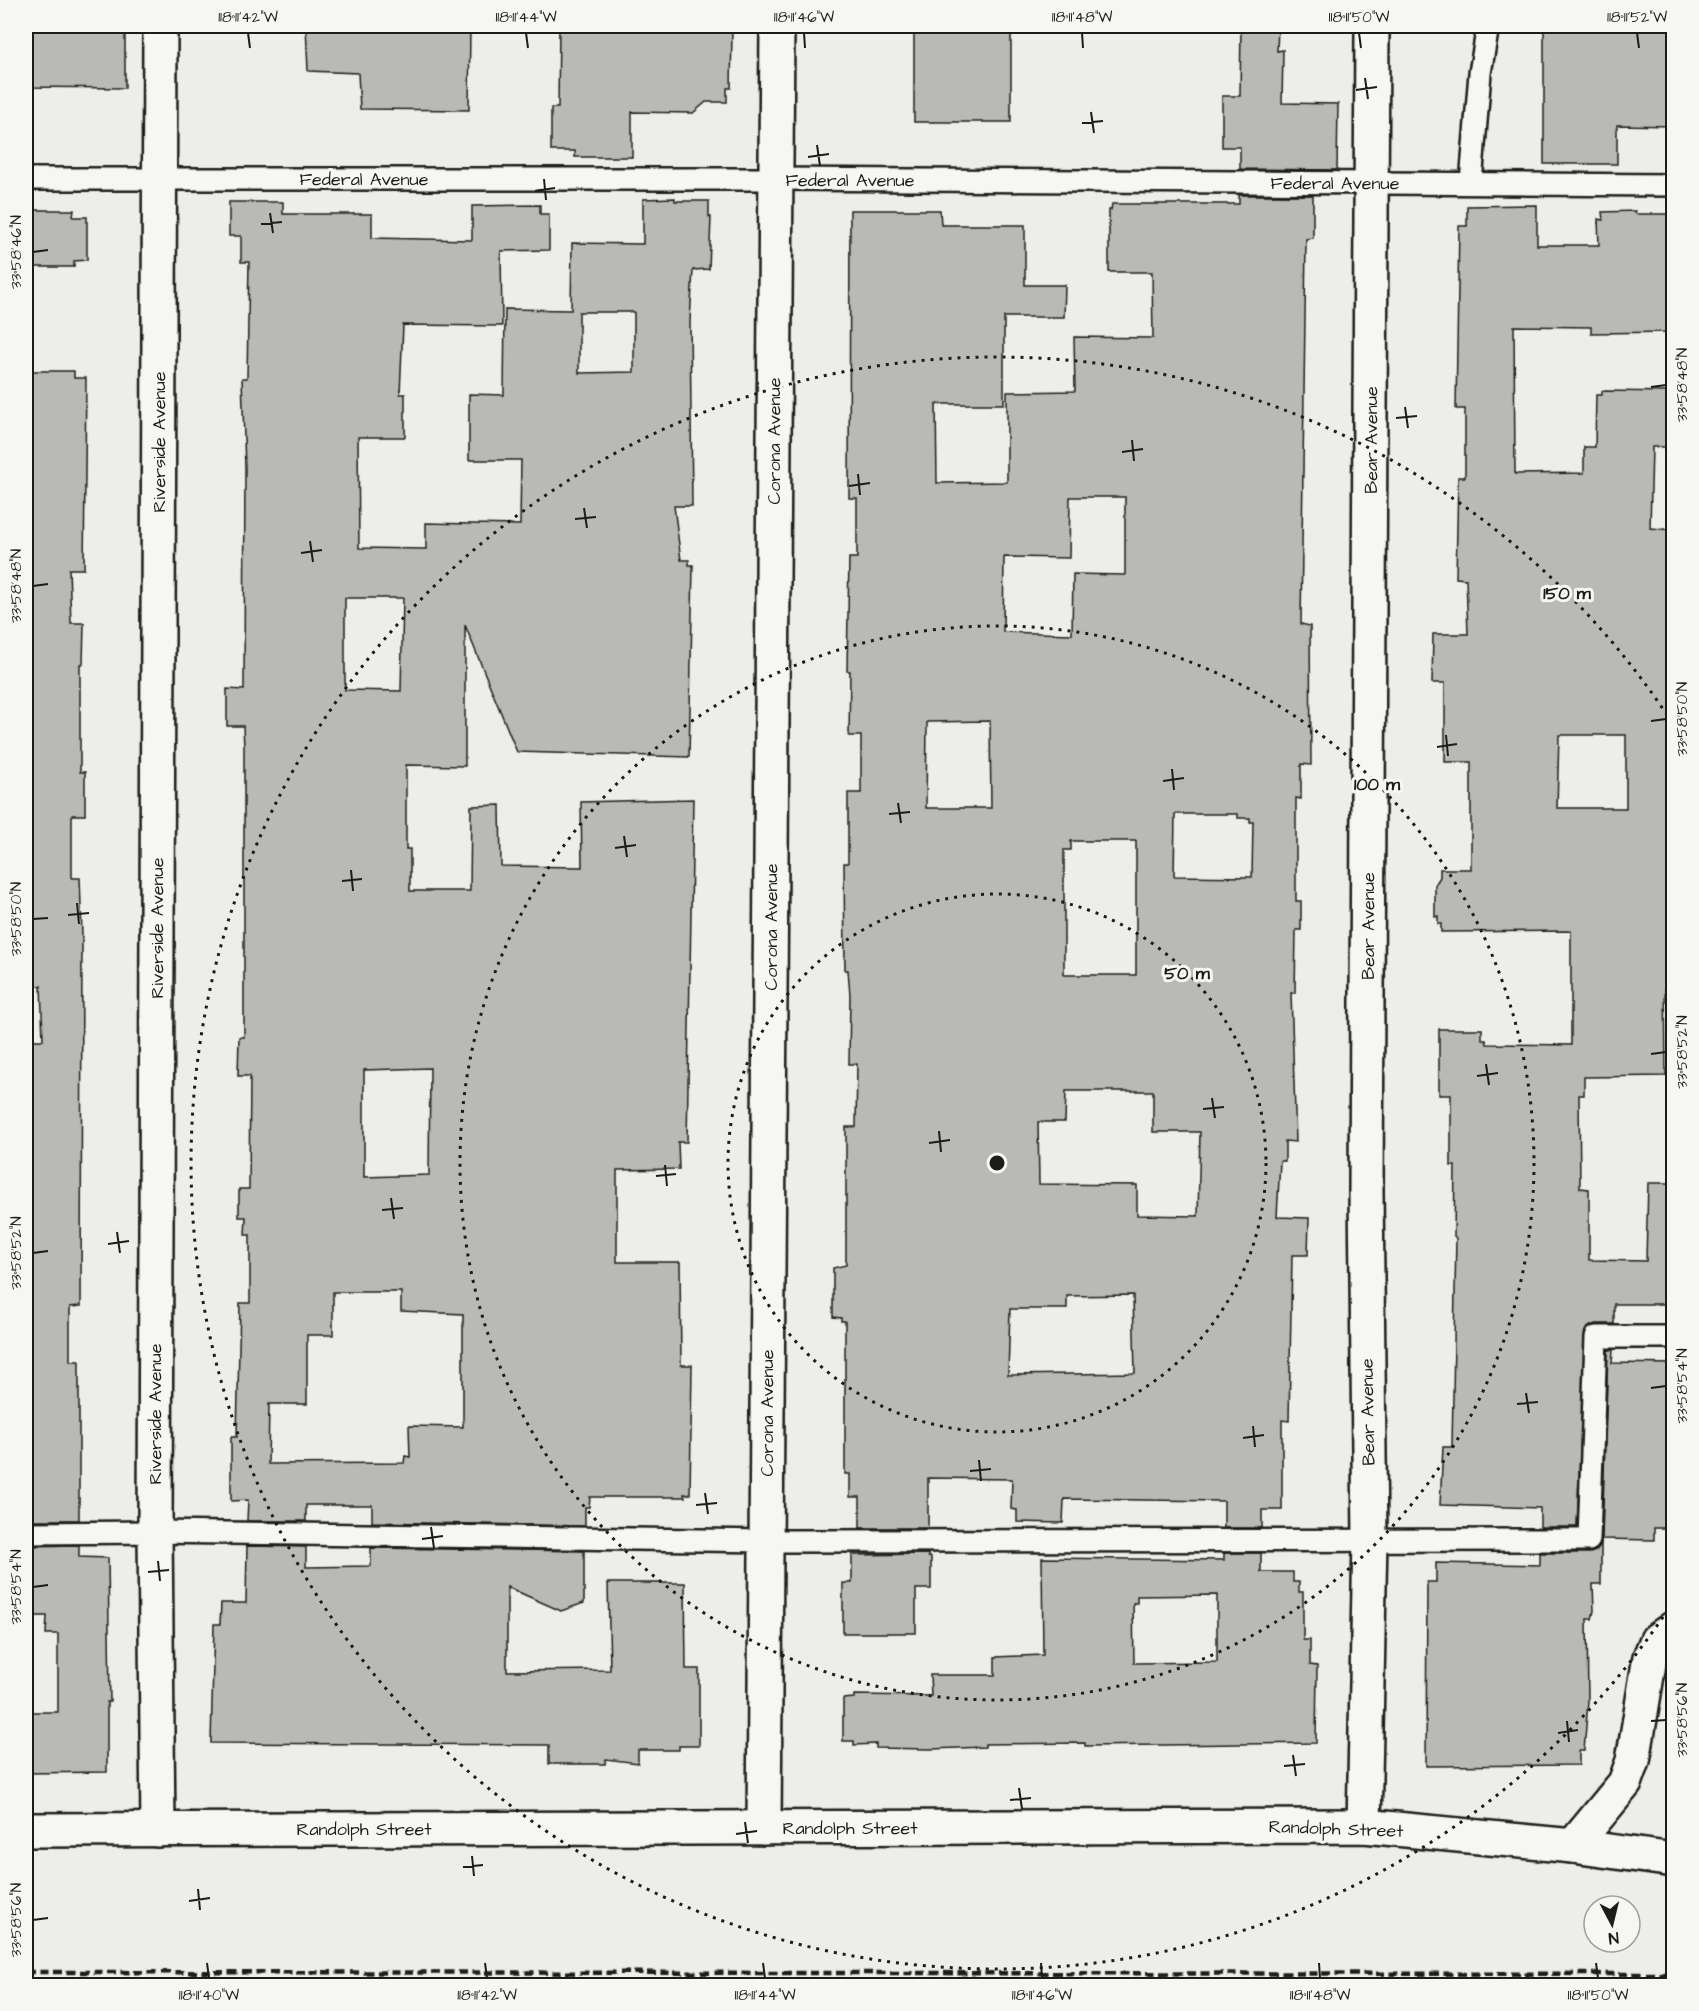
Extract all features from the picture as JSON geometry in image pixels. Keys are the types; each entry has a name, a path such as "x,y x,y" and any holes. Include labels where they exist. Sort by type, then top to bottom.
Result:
{"street":[{"name":"Riverside Avenue","path":"158,1830 155,1532 160,26"},
{"name":"Corona Avenue","path":"764,1828 777,26"},
{"name":"Bear Avenue","path":"1364,1826 1370,1539 1366,1158 1373,183 1372,26"},
{"path":"1574,1846 1625,1783 1634,1761 1650,1657 1657,1640 1674,1628"},
{"name":"Randolph Street","path":"26,1830 1364,1826 1574,1846 1674,1860"}],"lane":[{"path":"1471,183 1480,73 1488,26"},
{"name":"Federal Avenue","path":"26,179 776,179 1674,185"},
{"path":"26,1533 155,1532 766,1540 1589,1540 1596,1337 1674,1337"}],"building":[{"path":"26,26 125,26 125,88 26,87"},
{"path":"306,26 470,26 469,110 360,109 358,73 308,71"},
{"path":"559,26 725,26 725,30 732,30 731,88 727,88 727,102 706,102 693,113 632,112 632,157 575,157 575,151 551,151 551,108 558,108"},
{"path":"914,26 1011,26 1011,122 914,122"},
{"path":"1241,26 1278,26 1277,51 1283,50 1282,103 1338,104 1337,170 1240,169 1240,147 1222,147 1222,96 1240,96"},
{"path":"1544,26 1674,26 1674,126 1617,125 1617,164 1544,164"},
{"path":"1239,195 1313,195 1313,238 1306,239 1301,624 1310,626 1311,765 1301,764 1301,799 1296,798 1296,901 1301,901 1301,930 1296,930 1295,993 1291,993 1296,1142 1285,1141 1285,1161 1280,1161 1277,1217 1309,1218 1308,1255 1292,1255 1289,1421 1282,1420 1282,1510 1262,1510 1262,1528 1224,1528 1224,1501 1064,1499 1063,1523 1017,1522 1017,1510 1011,1509 1012,1479 928,1478 928,1528 860,1528 860,1497 850,1497 850,1474 845,1474 845,1321 833,1317 833,1268 846,1265 846,1127 856,1127 857,1064 849,1064 850,995 848,970 845,970 844,863 848,863 848,793 861,793 861,736 849,736 850,671 847,671 849,558 857,558 857,498 849,498 850,210 940,210 941,225 1025,225 1025,285 1065,285 1064,317 1004,317 1004,404 936,404 937,483 1007,482 1007,392 1075,391 1074,337 1153,338 1152,272 1109,272 1109,210 1112,204 1239,204","holes":["1070,497 1125,497 1125,575 1073,574 1072,634 1003,632 1004,557 1069,558","990,721 991,808 926,808 927,722","1175,814 1238,814 1238,818 1250,818 1250,822 1253,822 1252,877 1174,876","1071,841 1136,841 1136,975 1064,975 1064,850 1071,850","1066,1091 1153,1091 1153,1132 1200,1132 1198,1216 1137,1215 1137,1185 1039,1184 1038,1122 1065,1122","1133,1295 1135,1373 1008,1375 1010,1309 1067,1309 1067,1296"]},
{"path":"675,198 675,201 709,201 709,217 711,217 709,269 693,270 690,321 692,506 674,506 681,560 689,560 689,565 693,565 689,757 517,752 465,625 465,766 406,765 406,849 410,849 410,891 470,891 471,806 500,805 501,866 582,867 581,802 693,799 687,1142 678,1142 679,1169 617,1170 617,1262 680,1262 681,1365 692,1365 690,1494 684,1494 685,1497 590,1497 589,1507 585,1507 585,1526 372,1522 372,1505 306,1505 306,1521 247,1521 248,1500 231,1501 231,1437 237,1437 240,1303 250,1303 250,1235 245,1235 246,1217 239,1217 239,1189 249,1189 250,1076 238,1076 239,1037 244,1037 244,747 243,726 227,726 227,689 244,690 245,468 242,378 247,378 249,262 241,262 241,236 229,236 229,202 283,202 283,214 372,214 372,238 472,240 472,206 540,205 540,214 549,214 549,250 501,251 502,326 403,325 400,394 405,394 405,437 358,437 359,548 426,549 426,523 520,525 521,460 469,460 469,394 504,395 505,309 571,310 572,243 643,244 643,199","holes":["579,312 634,312 634,372 579,373","345,598 403,598 401,691 345,690","430,1068 429,1175 364,1177 364,1070","333,1292 401,1292 401,1311 463,1314 463,1427 409,1426 410,1457 405,1456 404,1463 268,1464 269,1404 307,1404 307,1335 333,1335"]},
{"path":"1537,205 1537,245 1599,245 1598,219 1603,220 1602,212 1635,211 1635,214 1674,214 1674,332 1591,333 1591,327 1514,326 1515,474 1584,473 1584,447 1595,447 1596,395 1602,395 1602,391 1674,392 1674,447 1652,447 1650,528 1674,530 1674,974 1665,974 1666,1076 1584,1077 1584,1095 1579,1095 1580,1188 1589,1189 1589,1260 1646,1261 1648,1183 1674,1183 1674,1304 1614,1304 1614,1324 1595,1324 1585,1331 1577,1527 1540,1527 1540,1508 1440,1505 1443,1447 1452,1447 1456,1238 1454,1236 1455,1166 1451,1166 1451,1095 1439,1095 1439,1029 1482,1029 1482,1040 1486,1040 1487,1044 1571,1045 1571,931 1441,932 1438,916 1435,917 1435,885 1440,877 1440,869 1471,869 1471,762 1445,762 1445,683 1432,683 1433,634 1468,634 1466,579 1456,578 1458,477 1465,477 1465,409 1456,409 1459,226 1467,226 1467,206","holes":["1559,735 1626,735 1626,808 1557,808"]},
{"path":"26,210 74,210 73,217 87,217 87,260 74,261 74,267 26,267"},
{"path":"26,371 74,371 74,378 86,378 84,569 69,569 71,623 84,623 83,664 80,664 80,772 85,772 85,815 72,815 72,878 80,878 82,935 81,1306 70,1307 70,1361 79,1361 79,1520 26,1520 26,1040 43,1040 41,986 26,986 26,616 29,616 31,557 26,557"},
{"path":"1608,1350 1613,1350 1612,1363 1674,1364 1672,1528 1654,1528 1654,1540 1602,1539"},
{"path":"1601,1542 1601,1584 1593,1584 1594,1611 1592,1619 1587,1619 1588,1701 1584,1751 1579,1751 1579,1765 1426,1766 1427,1582 1436,1582 1436,1563 1540,1565 1540,1553 1590,1553 1596,1551"},
{"path":"79,1545 79,1557 108,1558 110,1702 107,1702 107,1772 26,1773 26,1712 58,1712 58,1634 46,1634 47,1616 26,1616 26,1546"},
{"path":"247,1546 306,1547 306,1567 371,1566 371,1548 584,1551 584,1603 561,1611 507,1587 507,1671 610,1670 608,1583 685,1583 686,1669 699,1669 699,1746 679,1746 679,1750 638,1750 638,1763 606,1759 605,1764 549,1764 549,1745 211,1743 214,1624 220,1624 221,1603 246,1603"},
{"path":"1224,1553 1261,1553 1261,1572 1293,1572 1293,1582 1299,1582 1299,1592 1303,1592 1303,1640 1310,1640 1310,1665 1317,1666 1316,1743 1085,1746 1085,1743 985,1744 985,1747 930,1749 876,1748 876,1744 854,1745 854,1741 843,1741 843,1699 854,1698 854,1695 931,1696 930,1675 995,1675 995,1657 1043,1655 1042,1558 1224,1560","holes":["1217,1595 1217,1662 1134,1663 1133,1603 1137,1603 1137,1596"]},
{"path":"928,1554 928,1557 931,1557 931,1589 916,1589 916,1633 843,1633 843,1583 852,1583 852,1555"}],"railway":[{"path":"26,1972 1674,1974"}]}
